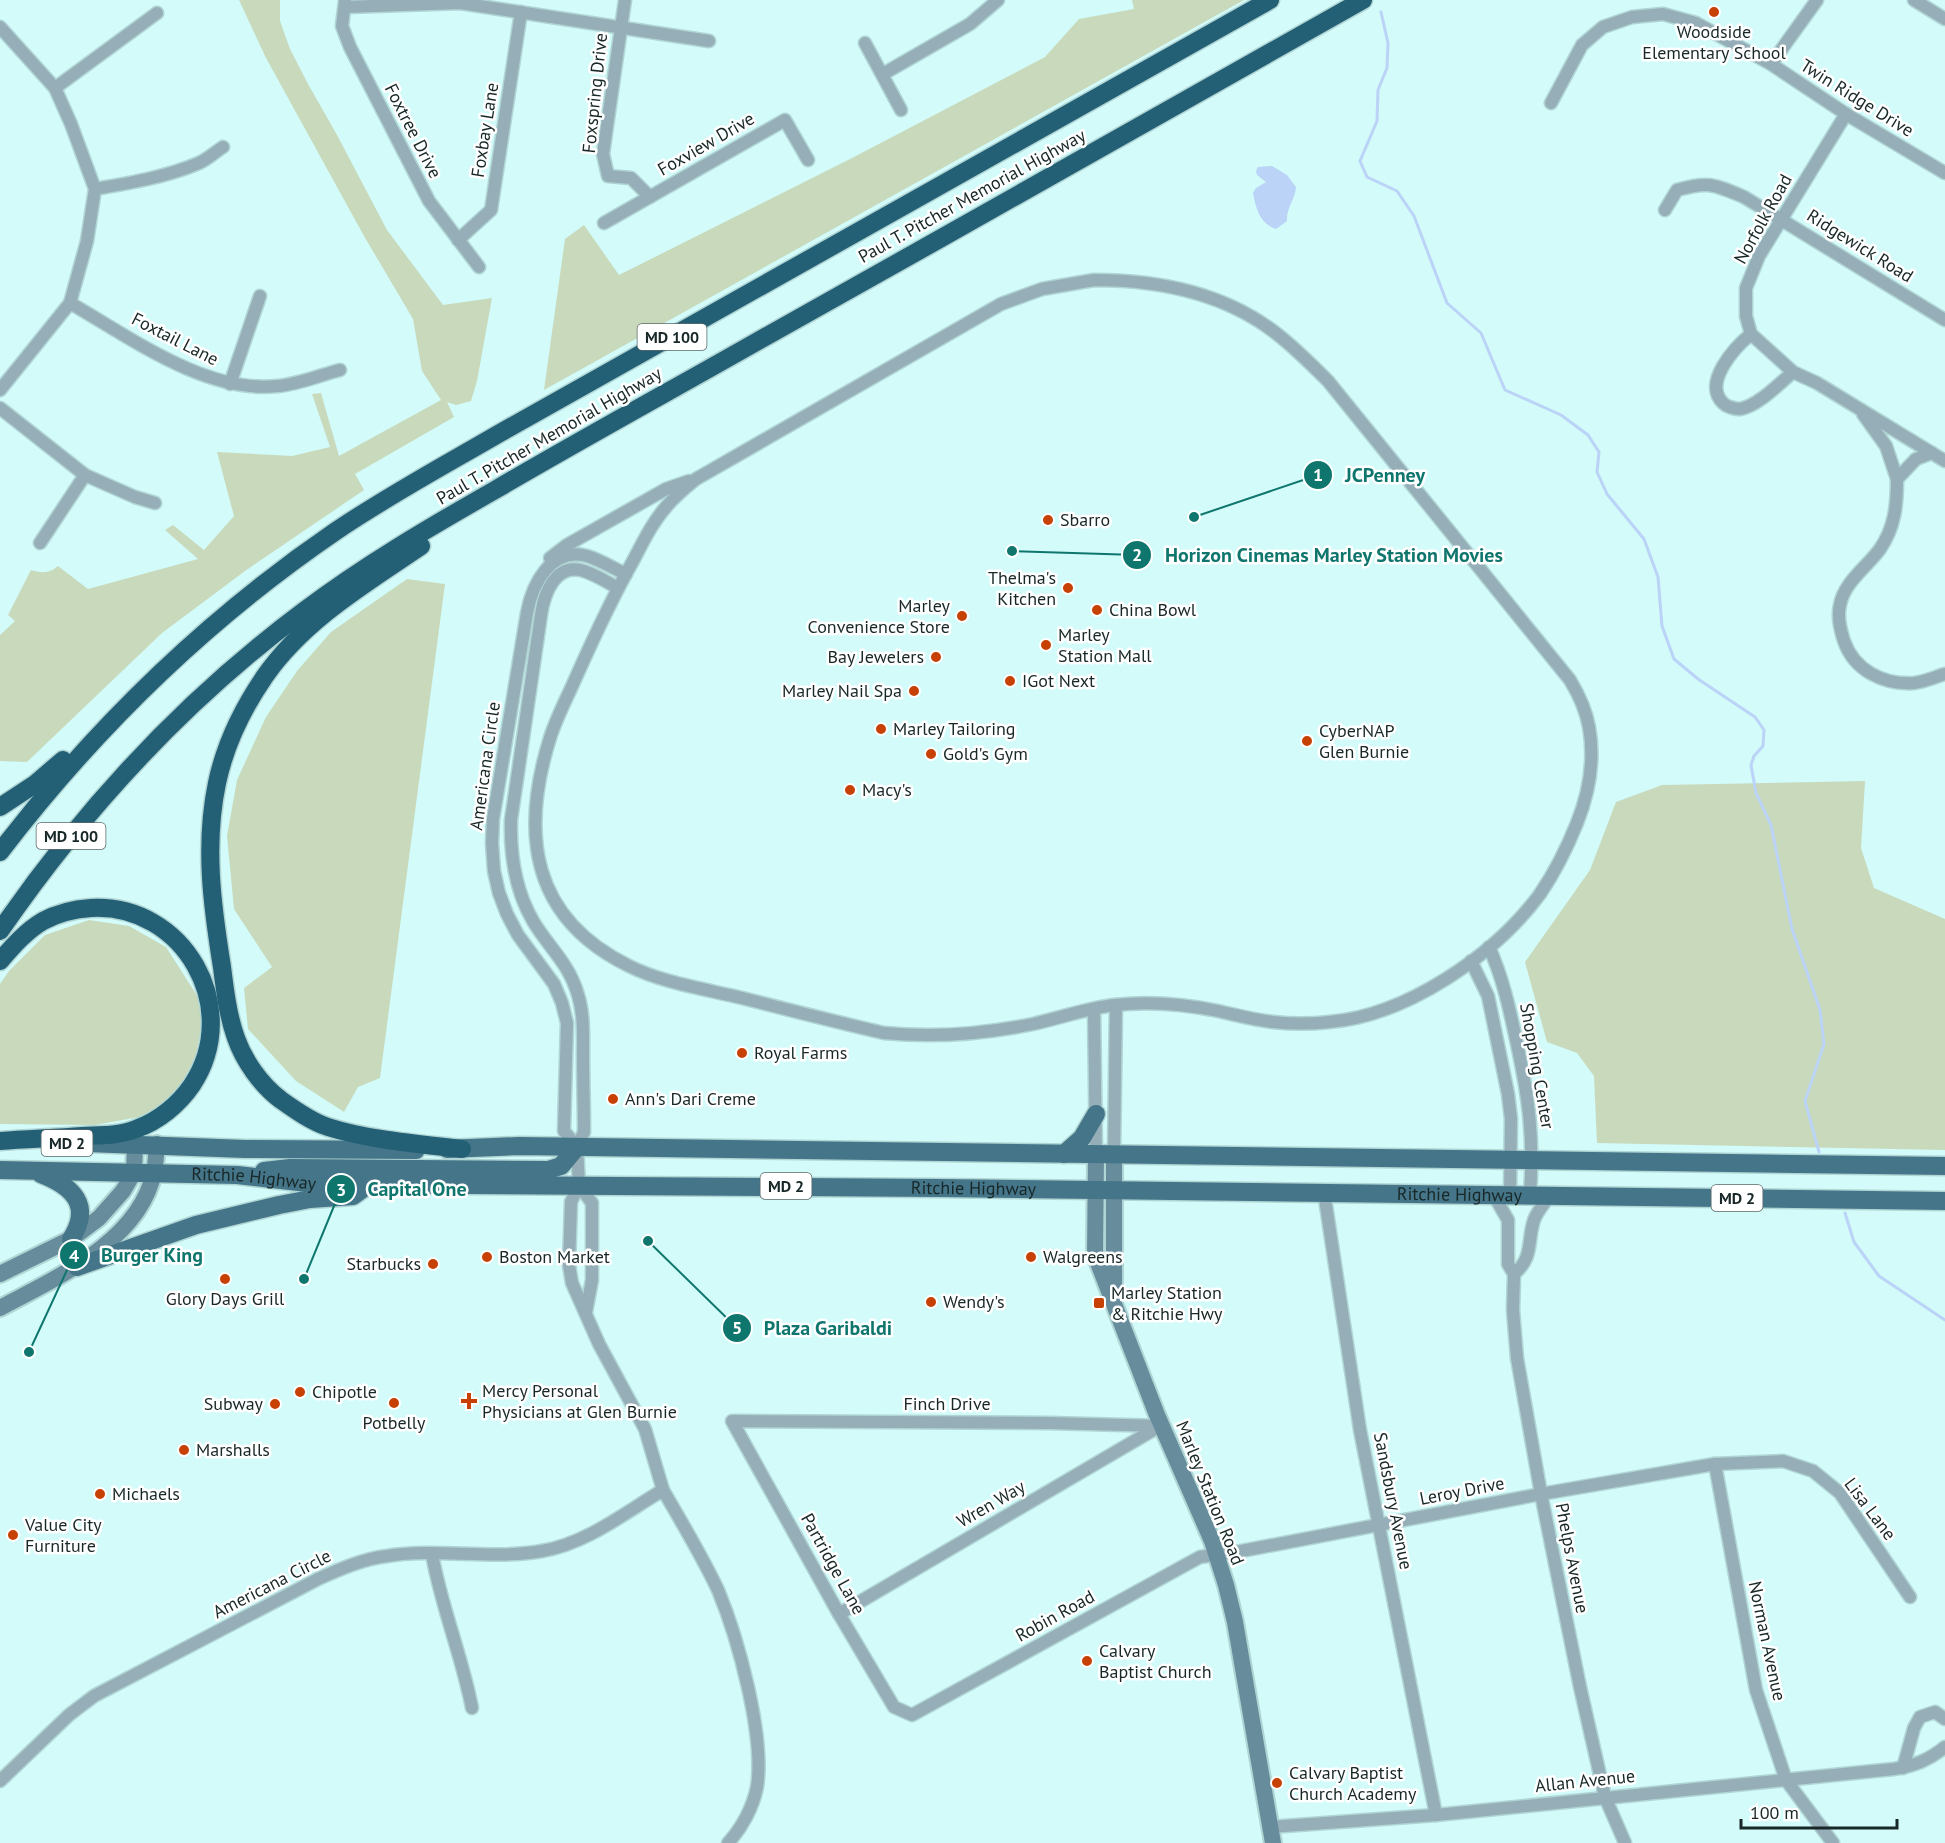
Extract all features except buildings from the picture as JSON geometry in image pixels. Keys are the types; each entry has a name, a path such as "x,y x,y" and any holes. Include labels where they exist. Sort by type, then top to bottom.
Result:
{"highway":[{"name":"Paul T. Pitcher Memorial Highway","path":"0,852 35,807 109,723 150,681 217,621 337,530 500,434 1270,0"},
{"name":"Paul T. Pitcher Memorial Highway","path":"0,931 72,834 122,776 184,713 249,654 305,610 369,565 522,474 1363,0"},
{"path":"462,1149 395,1141 327,1127 279,1099 253,1069 236,1039 229,1013 212,903 209,865 210,823 217,782 230,741 247,705 266,676 289,648 316,621 354,591 522,474"},
{"path":"0,807 35,784 109,723"},
{"path":"0,961 29,931 45,920 83,909 120,910 138,915 158,925 190,956 200,973 212,1015 206,1055 199,1074 174,1107 155,1120 136,1130 117,1134 0,1141"}],"main road":[{"path":"1064,1154 1082,1138 1096,1114"},
{"name":"Ritchie Highway","path":"0,1141 157,1144 245,1149 462,1149 519,1146 1945,1166"},
{"path":"0,1274 71,1239 108,1209 123,1191 134,1172 135,1144"},
{"path":"77,1267 108,1243 125,1226 143,1199 154,1173 157,1144"},
{"path":"237,1175 290,1168 549,1170 561,1166 577,1147"},
{"name":"Marley Station Road","path":"1096,1155 1095,1255 1161,1426 1217,1555 1235,1622 1272,1835"},
{"name":"Marley Station Road","path":"1114,1155 1114,1305"},
{"name":"Ritchie Highway","path":"0,1170 237,1175 316,1184 1324,1192 1945,1200"},
{"path":"31,1170 60,1182 76,1196 81,1208 80,1220 78,1229 71,1239"},
{"path":"0,1308 77,1267 196,1225 290,1203 353,1196 371,1184"}],"street":[{"name":"Foxspring Drive","path":"625,0 603,154 608,176 631,178 650,197"},
{"path":"883,74 970,24 998,0"},
{"path":"1771,64 1817,0"},
{"path":"1914,0 1945,19"},
{"path":"345,4 461,2 709,41"},
{"name":"Foxtree Drive","path":"345,4 342,26 350,47 429,201 479,267"},
{"name":"Foxbay Lane","path":"458,240 490,210 522,12"},
{"path":"56,88 157,13"},
{"name":"Twin Ridge Drive","path":"1551,103 1582,45 1603,27 1632,17 1663,14 1696,23 1771,64 1846,114 1945,173"},
{"path":"0,27 56,88 95,189 87,241 70,303 0,390"},
{"path":"865,43 901,110"},
{"name":"Norfolk Road","path":"1751,334 1746,316 1746,288 1759,256 1846,114"},
{"name":"Foxview Drive","path":"604,223 785,120 808,160"},
{"path":"95,189 135,182 202,162 223,147"},
{"name":"Ridgewick Road","path":"1665,210 1677,190 1697,184 1716,184 1744,197 1945,320"},
{"path":"1094,280 1149,283 1177,287 1223,303 1275,332 1301,353 1328,381 1570,680 1582,702 1590,728 1591,754 1588,791 1569,844 1540,894 1519,919 1471,962 1390,1008 1330,1022 1272,1022 1183,1006 1147,1003 1094,1009 994,1031 932,1036 884,1033 654,976 610,956 591,942 561,912 546,887 537,855 534,831 544,758 550,738 599,626 655,520 678,494 696,479 971,320 1001,304 1042,289 1094,280"},
{"path":"230,384 260,296"},
{"name":"Foxtail Lane","path":"70,303 177,364 230,384 255,387 279,386 340,370"},
{"path":"1793,372 1753,404 1739,409 1725,406 1718,396 1716,386 1720,372 1738,345 1751,334 1793,372 1816,383 1945,461"},
{"path":"0,408 85,476 155,503"},
{"path":"1861,411 1886,446 1897,479 1897,500 1893,527 1879,550 1852,581 1840,604 1839,625 1846,648 1856,664 1872,676 1913,683 1945,675"},
{"path":"1897,479 1916,459 1932,453"},
{"path":"40,543 85,476"},
{"path":"534,584 544,565 567,545 666,489 696,479"},
{"name":"Americana Circle","path":"577,1147 564,1131 567,1023 562,1003 554,984 525,945 507,915 494,871 493,819 526,613 534,584 554,562 574,555 586,556 626,574"},
{"name":"Americana Circle","path":"618,588 586,572 569,569 562,572 547,591 541,615 511,820 513,865 524,903 534,922 560,956 578,994 583,1018 584,1132 577,1147 579,1185 571,1202 569,1265 572,1283 599,1344 642,1423 663,1490 718,1591 740,1657 751,1708 757,1755 757,1786 745,1820 728,1843"},
{"name":"Shopping Center","path":"1489,947 1499,969 1507,997 1531,1119 1530,1195"},
{"name":"Shopping Center","path":"1471,962 1488,996 1511,1119 1512,1160 1502,1194"},
{"path":"1114,1155 1116,1005"},
{"path":"1094,1009 1096,1155"},
{"name":"Americana Circle","path":"579,1185 592,1203 592,1280 586,1312"},
{"name":"Sandsbury Avenue","path":"1324,1192 1349,1361 1436,1815"},
{"name":"Phelps Avenue","path":"1502,1194 1508,1220 1508,1264 1514,1274 1513,1311 1517,1358 1541,1494 1605,1797 1625,1843"},
{"name":"Phelps Avenue","path":"1514,1274 1526,1259 1534,1222 1550,1195"},
{"name":"Finch Drive","path":"732,1421 1161,1426"},
{"name":"Partridge Lane","path":"732,1421 839,1614 894,1707 912,1715"},
{"name":"Wren Way","path":"839,1614 1161,1426"},
{"name":"Lisa Lane","path":"1715,1464 1783,1461 1814,1471 1840,1493 1910,1597"},
{"name":"Leroy Drive","path":"1217,1555 1715,1464"},
{"name":"Norman Avenue","path":"1715,1464 1756,1690 1786,1780 1833,1843"},
{"name":"Americana Circle","path":"0,1781 82,1704 136,1672 336,1571 388,1555 528,1553 556,1548 589,1534 663,1490"},
{"path":"432,1554 444,1610 472,1708"},
{"name":"Robin Road","path":"912,1715 1200,1557 1217,1555"},
{"path":"1903,1768 1914,1728 1920,1717 1935,1712 1945,1719"},
{"name":"Allan Avenue","path":"1272,1835 1605,1797 1903,1768 1915,1766 1945,1747"}],"green space":[{"path":"239,0 280,0 280,21 290,49 308,84 387,230 443,305 492,298 477,381 471,401 456,405 447,402 454,417 355,474 364,490 245,571 162,633 27,762 0,761 0,635 15,621 8,615 31,570 45,572 58,566 88,589 198,559 165,530 173,525 204,550 234,516 217,452 292,456 330,447 312,394 321,393 339,456 441,400 422,371 413,319 364,236 266,58"},
{"path":"1132,0 1244,0 544,390 565,239 584,225 619,275 852,158 1045,57 1079,19 1134,9"},
{"path":"407,579 445,584 380,1078 358,1087 344,1112 296,1081 248,1029 244,988 272,967 234,909 227,836 237,780 266,717 297,671 331,632"},
{"path":"1865,781 1861,848 1874,888 1945,919 1945,1150 1597,1143 1594,1076 1577,1053 1547,1042 1525,962 1590,870 1616,802 1662,785"},
{"path":"89,920 129,926 166,947 198,997 202,1022 196,1056 179,1089 150,1115 95,1125 0,1124 0,984 9,971 45,935"}],"water":[{"path":"1272,166 1287,175 1296,187 1287,221 1276,229 1262,219 1253,193 1256,188 1266,182 1257,175 1258,167"}],"waterway":[{"path":"1381,12 1388,43 1387,68 1378,90 1377,121 1360,161 1367,177 1397,191 1414,216 1447,303 1481,333 1505,390 1561,415 1588,435 1599,452 1597,472 1607,494 1644,539 1658,577 1662,626 1674,659 1698,679 1755,717 1764,730 1763,746 1754,756 1751,765 1756,793 1771,825 1792,929 1820,1010 1824,1044 1805,1101 1819,1152"},
{"path":"1845,1213 1854,1242 1879,1276 1945,1320"}],"place":[{"name":"Woodside Elementary School","path":"1714,12"},
{"name":"JCPenney","path":"1194,517"},
{"name":"Sbarro","path":"1048,520"},
{"name":"Horizon Cinemas Marley Station Movies","path":"1012,551"},
{"name":"Thelma's Kitchen","path":"1068,588"},
{"name":"China Bowl","path":"1097,610"},
{"name":"Marley Convenience Store","path":"962,616"},
{"name":"Marley Station Mall","path":"1046,645"},
{"name":"Bay Jewelers","path":"936,657"},
{"name":"IGot Next","path":"1010,681"},
{"name":"Marley Nail Spa","path":"914,691"},
{"name":"Marley Tailoring","path":"881,729"},
{"name":"CyberNAP Glen Burnie","path":"1307,741"},
{"name":"Gold's Gym","path":"931,754"},
{"name":"Macy's","path":"850,790"},
{"name":"Royal Farms","path":"742,1053"},
{"name":"Ann's Dari Creme","path":"613,1099"},
{"name":"Plaza Garibaldi","path":"648,1241"},
{"name":"Boston Market","path":"487,1257"},
{"name":"Walgreens","path":"1031,1257"},
{"name":"Starbucks","path":"433,1264"},
{"name":"Glory Days Grill","path":"225,1279"},
{"name":"Capital One","path":"304,1279"},
{"name":"Wendy's","path":"931,1302"},
{"name":"Marley Station & Ritchie Hwy","path":"1099,1303"},
{"name":"Burger King","path":"29,1352"},
{"name":"Chipotle","path":"300,1392"},
{"name":"Mercy Personal Physicians at Glen Burnie","path":"469,1401"},
{"name":"Potbelly","path":"394,1403"},
{"name":"Subway","path":"275,1404"},
{"name":"Marshalls","path":"184,1450"},
{"name":"Michaels","path":"100,1494"},
{"name":"Value City Furniture","path":"13,1535"},
{"name":"Calvary Baptist Church","path":"1087,1661"},
{"name":"Calvary Baptist Church Academy","path":"1277,1783"}]}
